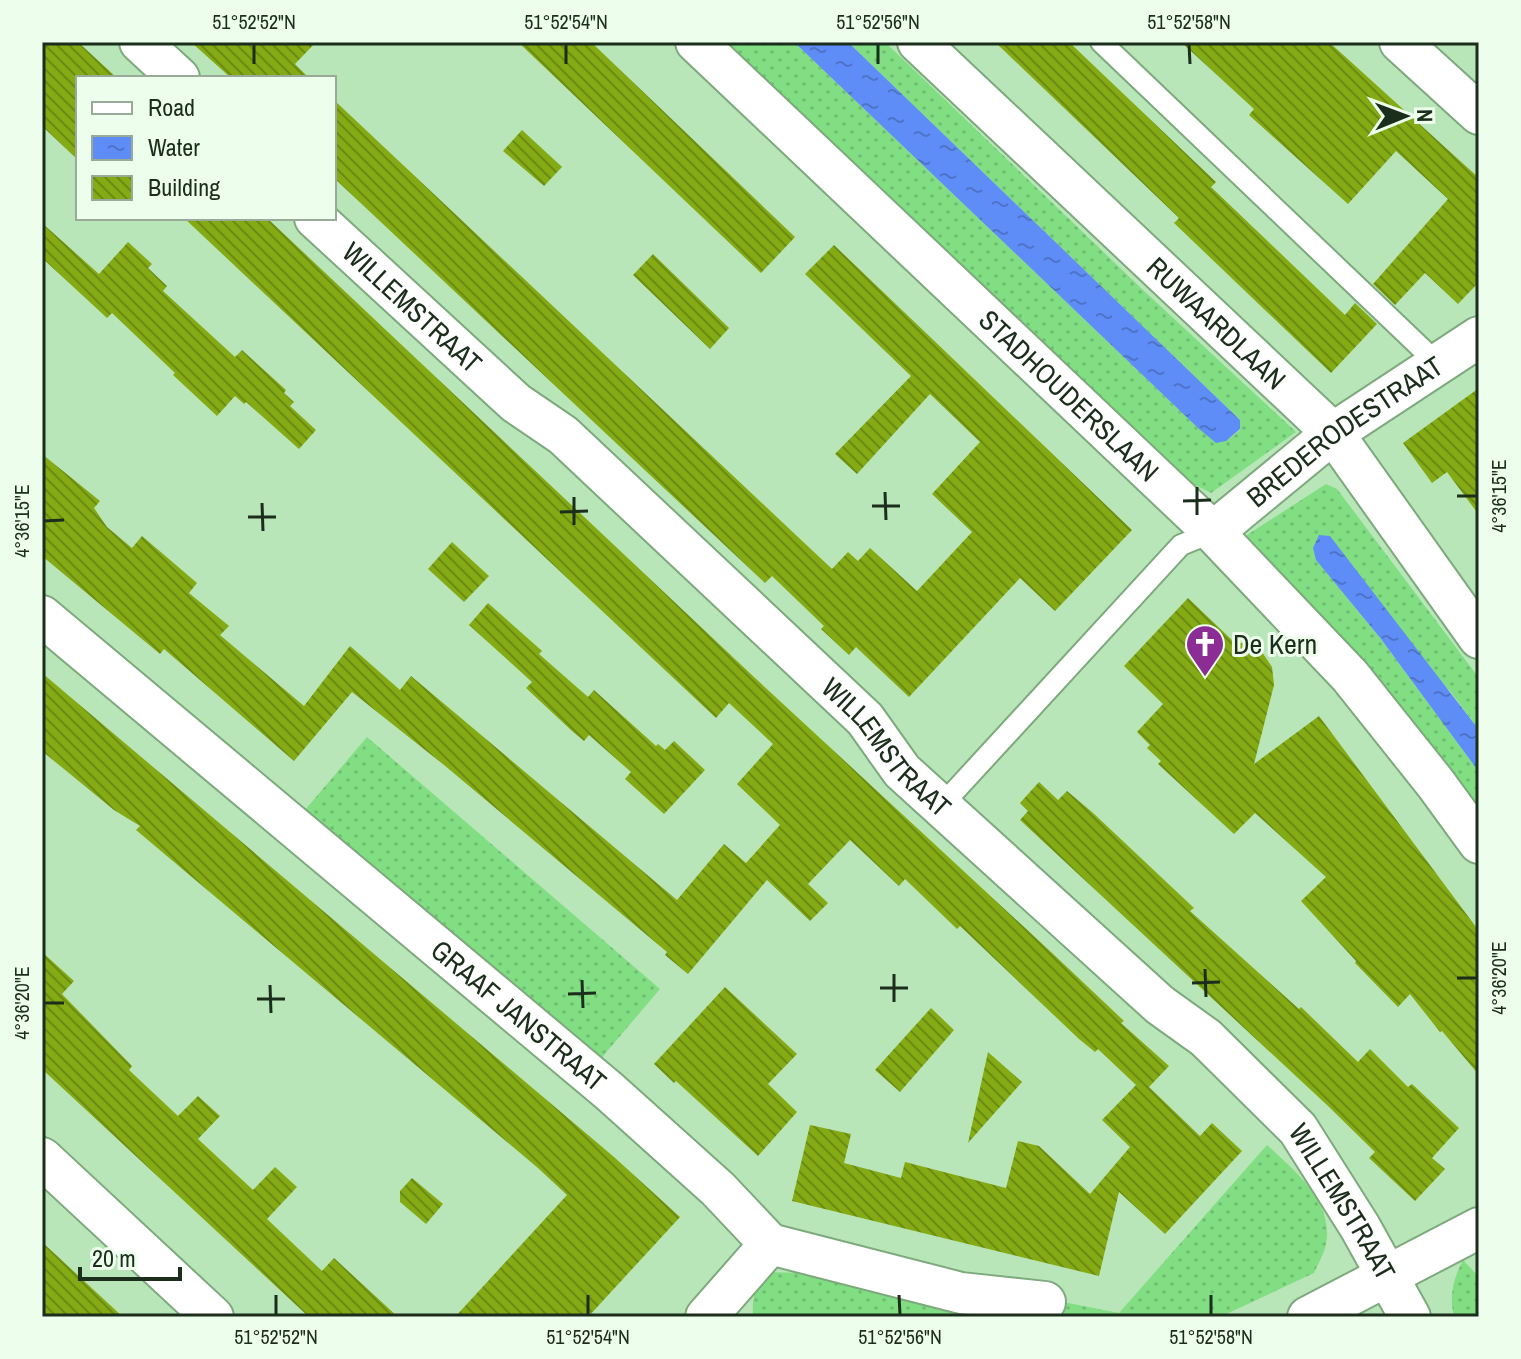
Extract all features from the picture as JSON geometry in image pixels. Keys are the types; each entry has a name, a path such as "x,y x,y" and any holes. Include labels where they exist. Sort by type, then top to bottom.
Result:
{"street":[{"path":"140,42 177,76"},
{"name":"STADHOUDERSLAAN","path":"696,42 1213,532 1350,676 1479,843"},
{"name":"RUWAARDLAAN","path":"918,42 1333,433 1479,638"},
{"path":"1400,42 1479,114"},
{"name":"WILLEMSTRAAT","path":"317,220 516,403 563,435 865,719 902,771 1160,1005 1206,1038 1298,1129 1360,1227 1410,1317"},
{"name":"BREDERODESTRAAT","path":"1213,532 1333,433 1479,337"},
{"name":"GRAAF JANSTRAAT","path":"42,616 609,1091 718,1189 770,1244"},
{"path":"42,1158 213,1317"},
{"path":"1308,1317 1479,1228"},
{"path":"706,1317 770,1244 961,1293 1045,1302"}],"lane":[{"path":"1101,42 1439,365"},
{"path":"941,806 1181,545 1213,532"}],"green space":[{"path":"723,42 794,42 1198,428 1226,441 1240,430 1240,420 848,42 885,42 1296,432 1211,493 1184,479"},
{"path":"1326,484 1337,489 1479,678 1479,730 1450,691 1316,560 1381,639 1479,772 1479,823 1252,549 1247,535"},
{"path":"367,737 660,989 592,1069 299,817"},
{"path":"1267,1145 1300,1176 1318,1201 1327,1229 1325,1248 1314,1273 1220,1317 753,1317 755,1292 769,1272 800,1273 985,1316 992,1288 1119,1313"},
{"path":"1463,1260 1479,1277 1479,1317 1454,1317 1453,1288"}],"water":[{"path":"794,42 848,42 1240,420 1240,429 1226,441 1216,443 1198,428"},
{"path":"1319,535 1330,536 1479,730 1479,772 1381,639 1316,560 1313,548"}],"building":[{"path":"42,42 78,42 115,76 76,76 76,158 42,126"},
{"path":"191,42 316,42 295,64 307,76 229,76"},
{"path":"518,42 591,42 795,237 761,273"},
{"path":"995,42 1069,42 1216,182 1211,187 1345,315 1355,303 1377,324 1331,373 1174,223 1179,218"},
{"path":"1181,42 1329,42 1479,178 1479,282 1458,304 1425,273 1395,305 1373,284 1448,199 1396,151 1348,204 1249,115 1254,109"},
{"path":"336,102 832,569 848,552 858,561 870,548 917,591 972,532 932,494 980,442 930,394 857,474 835,454 911,376 805,274 834,245 1132,530 1055,611 1020,578 909,697 856,647 849,655 772,576 765,583 336,180"},
{"path":"522,130 562,167 544,186 503,151"},
{"path":"186,220 269,220 1169,1066 1149,1087 1200,1136 1212,1123 1242,1151 1165,1234 1119,1192 1099,1276 792,1201 810,1125 851,1134 844,1163 901,1178 905,1162 1006,1188 1018,1141 1039,1146 1090,1194 1130,1147 1102,1120 1136,1085 1098,1049 1095,1052 1079,1039 960,926 957,929 905,879 899,886 850,840 808,884 828,903 810,921 767,880 688,974 665,955 667,952 352,692 294,761 164,649 160,654 42,556 42,454 100,501 94,508 107,527 132,548 142,536 197,583 189,593 229,626 220,635 304,706 350,646 400,690 411,676 677,900 724,844 746,863 780,825 737,784 773,744 729,703 716,718"},
{"path":"42,223 99,274 128,242 152,264 148,268 167,286 163,291 235,357 242,350 286,390 284,393 294,402 290,406 316,430 299,449 235,396 217,416 112,313 107,318 42,258"},
{"path":"653,254 729,328 710,349 633,275"},
{"path":"1479,388 1479,515 1447,472 1432,483 1403,443"},
{"path":"452,542 489,576 464,602 428,569"},
{"path":"1188,598 1233,641 1262,652 1272,667 1274,685 1254,764 1319,716 1479,931 1479,1075 1410,994 1398,1007 1301,901 1326,877 1255,813 1234,834 1158,764 1161,761 1147,748 1150,745 1137,732 1163,704 1124,666"},
{"path":"488,603 588,697 594,690 656,746 658,744 665,750 674,741 705,770 664,814 625,779 631,772 589,735 584,741 572,731 526,688 532,682 469,625"},
{"path":"42,673 614,1157 680,1217 588,1317 455,1317 567,1195 136,830 140,826 114,810 42,751"},
{"path":"1039,782 1058,800 1067,791 1092,812 1194,908 1190,911 1299,1009 1301,1007 1358,1062 1370,1049 1408,1087 1412,1084 1459,1128 1432,1158 1445,1169 1415,1201 1369,1158 1375,1152 1327,1105 1020,820 1028,811 1020,803"},
{"path":"42,952 74,981 62,994 132,1066 129,1070 178,1116 198,1096 220,1116 198,1139 253,1190 275,1167 297,1187 267,1219 322,1271 334,1258 398,1317 309,1317 42,1069"},
{"path":"725,987 797,1054 768,1084 797,1112 758,1156 654,1064"},
{"path":"931,1008 954,1030 900,1092 875,1070"},
{"path":"988,1052 1022,1082 968,1143"},
{"path":"412,1178 443,1204 426,1224 400,1202 400,1191"},
{"path":"42,1242 123,1317 42,1317"}],"place":[{"name":"De Kern","path":"1205,678"}]}
